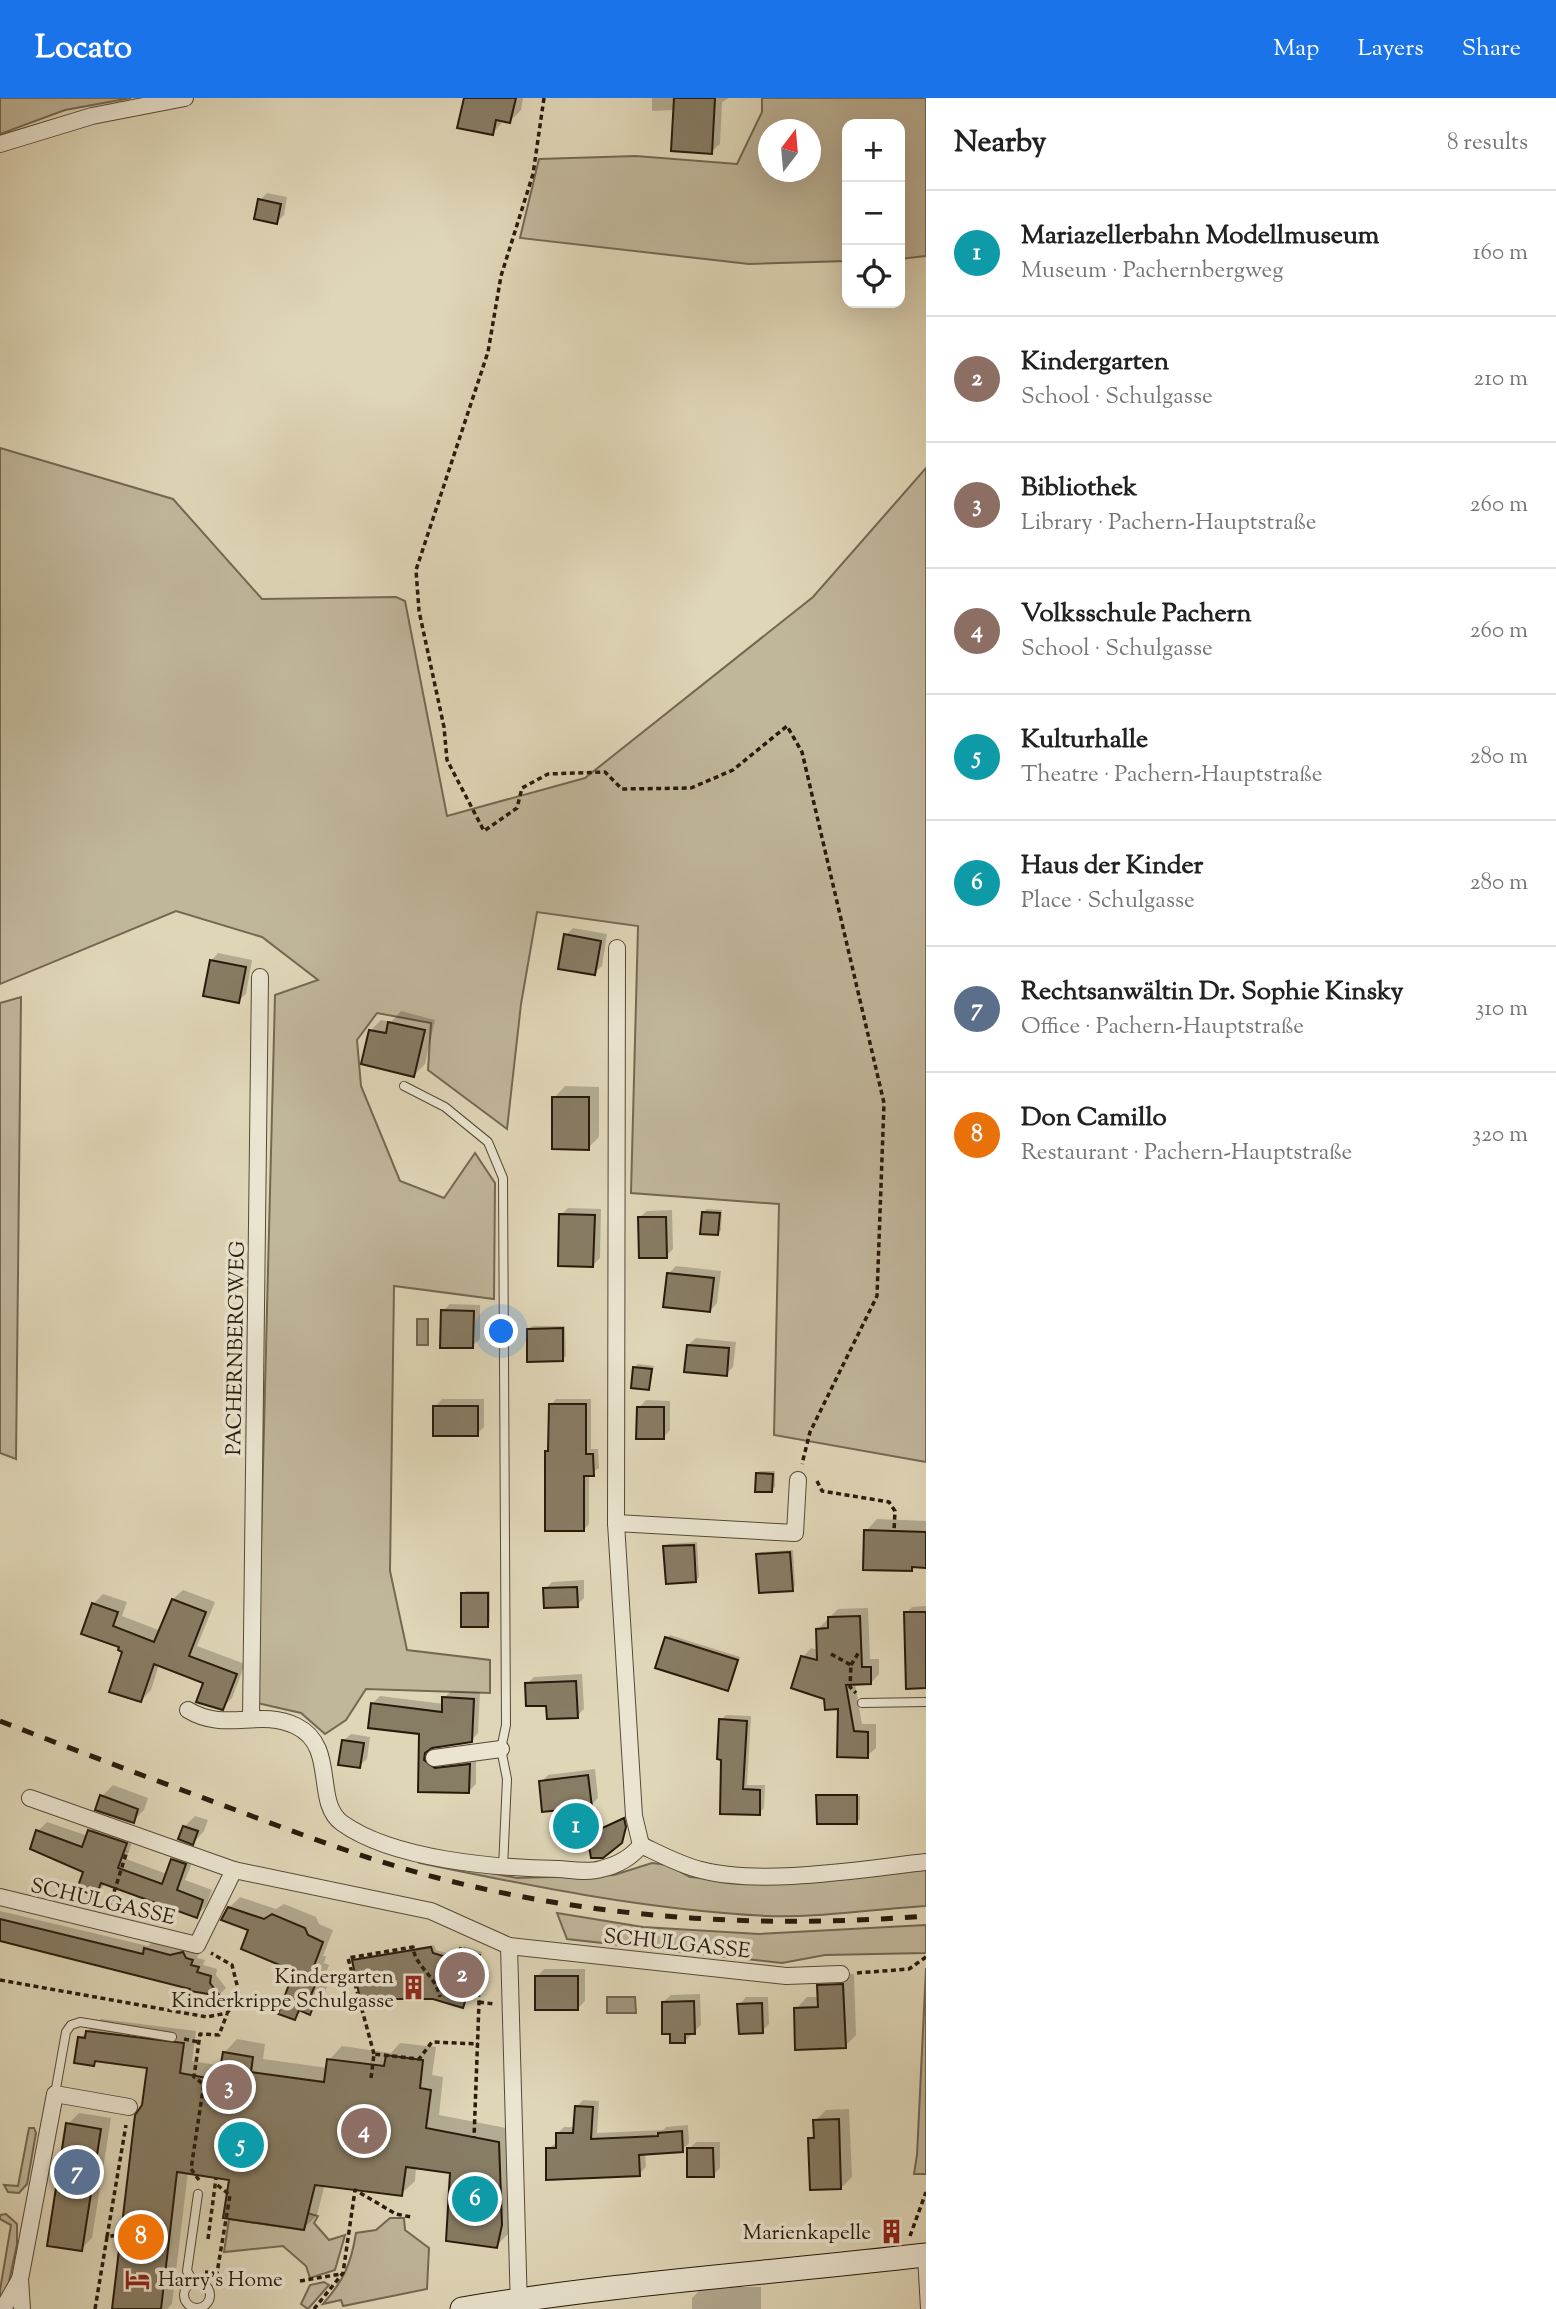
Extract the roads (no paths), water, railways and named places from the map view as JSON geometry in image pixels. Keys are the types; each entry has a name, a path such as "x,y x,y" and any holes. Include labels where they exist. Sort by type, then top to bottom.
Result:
{"main road":[{"path":"463,2309 917,2256"}],"street":[{"path":"0,144 92,116 184,98"},
{"path":"617,948 616,1523 634,1816 641,1845"},
{"name":"PACHERNBERGWEG","path":"251,1719 260,977"},
{"path":"616,1523 795,1532 798,1480"},
{"path":"188,1710 201,1718 219,1722 279,1720 299,1727 312,1740 323,1758 329,1807 340,1821 361,1833 430,1856 503,1868 599,1870 631,1857 641,1845"},
{"path":"434,1758 500,1749"},
{"name":"SCHULGASSE","path":"30,1798 234,1870 431,1910 509,1946 786,1976 841,1974"},
{"path":"641,1845 700,1870 730,1875 816,1874 926,1862"},
{"name":"SCHULGASSE","path":"0,1897 197,1945 234,1870"},
{"path":"509,1946 512,2142 519,2304"},
{"path":"22,2309 20,2279 55,2094 129,2107"},
{"path":"3,2309 20,2279"}],"lane":[{"path":"404,1086 445,1107 488,1142 503,1178 506,1726 500,1749 508,1779 503,1868"},
{"path":"865,1703 926,1702"},
{"path":"55,2094 66,2032 71,2025 80,2022 172,2037"},
{"path":"194,2283 187,2287 184,2296 187,2303 196,2308 205,2305 210,2297 205,2286 194,2283 187,2271 198,2194"},
{"path":"917,2256 925,2309"}],"railway":[{"path":"0,1721 334,1846 412,1871 498,1892 558,1903 680,1917 803,1921 926,1916"}],"place":[{"name":"Mariazellerbahn Modellmuseum","path":"576,1826"},
{"name":"Kindergarten","path":"462,1975"},
{"name":"Kindergarten Kinderkrippe Schulgasse","path":"414,1988"},
{"name":"Bibliothek","path":"229,2087"},
{"name":"Volksschule Pachern","path":"364,2131"},
{"name":"Kulturhalle","path":"241,2145"},
{"name":"Rechtsanwältin Dr. Sophie Kinsky","path":"77,2172"},
{"name":"Haus der Kinder","path":"475,2199"},
{"name":"Marienkapelle","path":"891,2232"},
{"name":"Don Camillo","path":"141,2237"},
{"name":"Harry's Home","path":"138,2279"}]}
